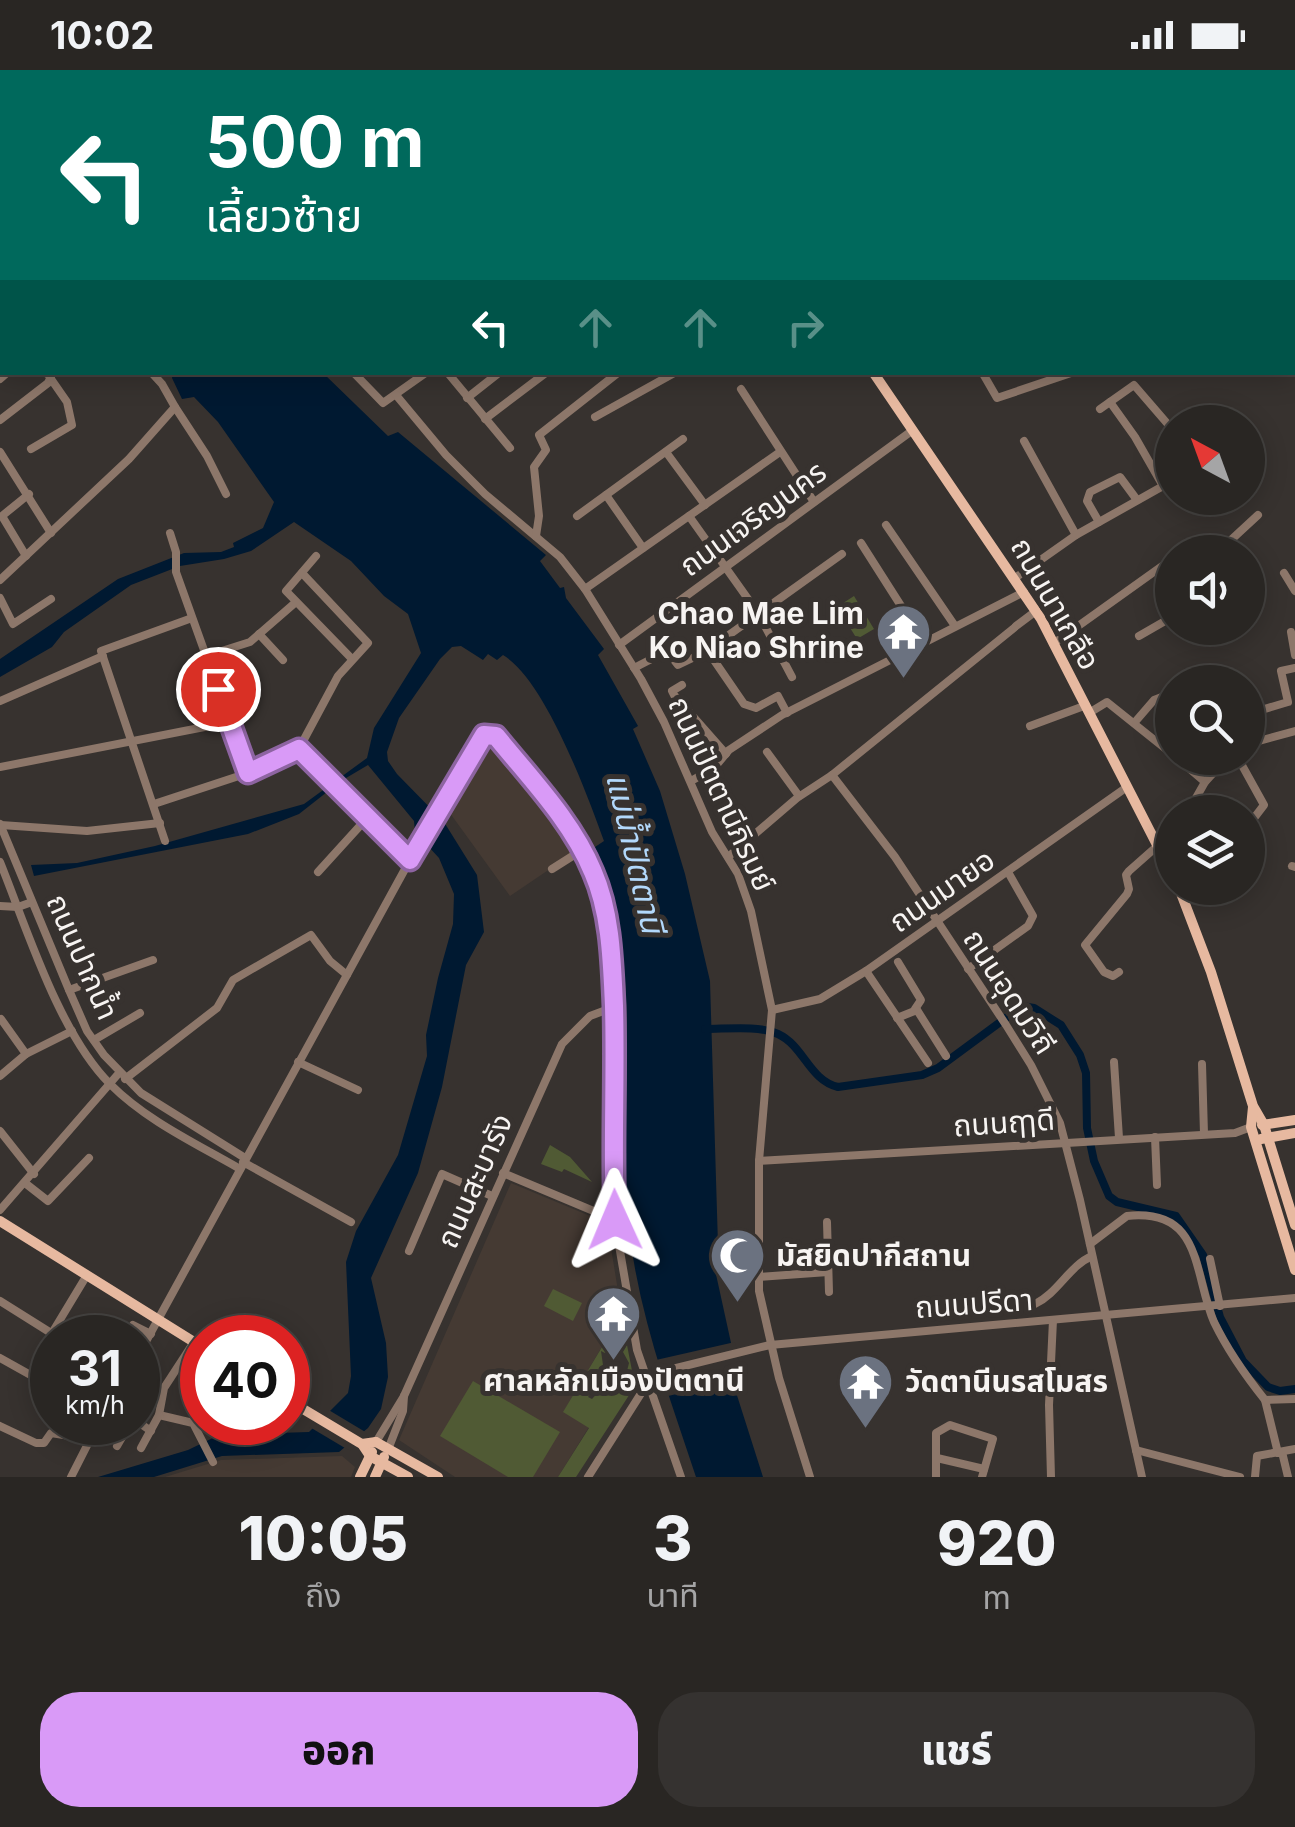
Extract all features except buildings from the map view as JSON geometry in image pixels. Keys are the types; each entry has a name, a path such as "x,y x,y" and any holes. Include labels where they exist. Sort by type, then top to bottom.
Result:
{"main road":[{"name":"ถนนนาเกลือ","path":"875,375 1036,611 1155,839"},
{"path":"1185,905 1253,1106 1264,1125 1261,1139 1295,1270"},
{"path":"1253,1106 1251,1127 1261,1139 1295,1225"},
{"path":"1251,1127 1295,1120"},
{"path":"1261,1139 1295,1134"},
{"path":"0,1221 153,1315"},
{"path":"310,1414 408,1477"},
{"path":"361,1444 376,1442 438,1477"},
{"path":"360,1477 376,1442"},
{"path":"375,1477 389,1448"}],"street":[{"path":"0,420 49,375 67,402 72,425 32,449"},
{"path":"154,375 207,456 226,494"},
{"path":"356,375 383,403 423,375"},
{"path":"449,375 510,448"},
{"path":"467,398 496,375"},
{"path":"485,419 543,375"},
{"path":"536,536 540,516 534,467 546,450 539,435 615,375"},
{"path":"595,417 671,375"},
{"path":"984,375 996,398 1065,375"},
{"path":"1100,409 1134,385 1155,409"},
{"path":"599,388 611,408"},
{"path":"741,389 814,502"},
{"name":"ถนนปัตตานีภิรมย์","path":"396,396 446,456 560,556 585,589 634,668 691,780 712,832 738,874 772,1010 760,1160 758,1277 770,1345 810,1477"},
{"path":"1110,402 1155,473"},
{"path":"0,580 129,459 175,407"},
{"name":"ถนนเจริญนคร","path":"619,645 913,430"},
{"path":"577,516 683,440"},
{"path":"1024,441 1076,535"},
{"path":"0,452 50,533"},
{"path":"666,452 705,505"},
{"path":"585,589 780,452"},
{"path":"1099,522 1087,502 1090,492 1120,477 1137,500"},
{"path":"1016,578 1076,535 1155,490"},
{"path":"26,556 2,516 29,494"},
{"path":"606,494 642,548"},
{"path":"1236,535 1258,515"},
{"path":"689,516 758,614 792,677"},
{"path":"886,525 954,626"},
{"path":"170,533 176,552 176,572 248,773"},
{"path":"860,543 924,642"},
{"path":"634,668 667,652 678,665 708,650 842,554"},
{"path":"316,556 286,591 352,660"},
{"path":"1053,644 1155,571"},
{"path":"154,804 248,773 299,749 338,676 368,643 302,573"},
{"path":"1284,573 1295,591"},
{"path":"691,780 714,768 726,754 786,712 1024,592"},
{"path":"0,598 13,624 52,599"},
{"path":"206,656 250,642 296,602"},
{"path":"728,857 1036,611"},
{"path":"0,701 102,653 192,618"},
{"path":"1139,636 1155,627"},
{"path":"1291,632 1295,654"},
{"path":"259,634 282,660"},
{"path":"708,650 744,704 752,708 778,696 786,712"},
{"path":"102,653 165,841"},
{"path":"1265,709 1288,702 1281,672 1295,668"},
{"path":"682,685 672,691 674,695 726,754"},
{"path":"1135,722 1155,700"},
{"path":"1030,726 1107,702 1155,739"},
{"path":"0,767 230,722"},
{"path":"1265,739 1295,731"},
{"path":"160,1315 410,860 487,733 496,736 544,794 582,850 593,871 606,916 614,1007 615,1220 637,1350 681,1477"},
{"path":"299,749 410,860"},
{"path":"767,752 800,796"},
{"name":"ถนนอุดมวิถี","path":"832,775 894,857 1003,1021 1030,1065 1066,1141 1142,1477"},
{"path":"1196,775 1204,782"},
{"path":"1197,795 1211,775"},
{"name":"ถนนมายอ","path":"772,1010 820,999 866,971 1127,788"},
{"path":"318,872 368,817"},
{"path":"0,825 87,831 160,823"},
{"name":"ถนนปากน้ำ","path":"0,825 94,1040 141,1093 243,1163"},
{"path":"1120,972 1113,976 1104,972 1085,946 1130,889 1126,875 1155,849"},
{"path":"552,869 582,850"},
{"name":"ถนนปากน้ำ","path":"0,862 72,1031 110,1084 151,1118 243,1163"},
{"path":"968,969 1028,926 1033,916 1008,872"},
{"path":"0,906 18,907 32,902"},
{"path":"0,1210 110,1084 216,1008 233,980 311,935 330,961 347,975"},
{"path":"69,990 153,960"},
{"path":"897,1018 915,1009 921,1000 898,962"},
{"path":"866,971 928,1063"},
{"name":"ถนนสะบารัง","path":"404,1396 562,1044 590,1016 614,1007"},
{"path":"915,1009 946,1056"},
{"path":"94,1040 140,1013"},
{"path":"1,1019 26,1054"},
{"path":"0,1076 26,1054 72,1031"},
{"path":"298,1062 358,1090"},
{"path":"1114,1062 1119,1138"},
{"path":"1202,1064 1204,1134"},
{"name":"ถนนฤๅดี","path":"760,1160 1235,1133 1251,1127"},
{"path":"0,1131 34,1174"},
{"path":"1155,1137 1156,1186"},
{"path":"26,1183 48,1202 89,1158"},
{"path":"243,1163 350,1222"},
{"path":"503,1173 615,1220"},
{"path":"409,1250 442,1174 492,1196"},
{"path":"1090,1244 1127,1216 1160,1217 1180,1230 1198,1258 1238,1367 1265,1400 1288,1477"},
{"path":"827,1222 829,1292"},
{"path":"1035,1304 1048,1296 1082,1260 1092,1256"},
{"path":"1210,1259 1215,1306"},
{"path":"758,1277 828,1272"},
{"path":"66,1315 87,1275"},
{"name":"ถนนปรีดา","path":"647,1384 660,1372 770,1345 1295,1298"},
{"path":"0,1301 30,1320"},
{"path":"1051,1477 1048,1404 1054,1320"},
{"path":"0,1371 1,1358 30,1375"},
{"path":"180,1367 164,1388 160,1415 180,1420"},
{"path":"588,1477 647,1384"},
{"path":"376,1442 404,1396"},
{"path":"389,1448 403,1411 404,1396"},
{"path":"1265,1400 1295,1399"},
{"path":"936,1477 936,1433 950,1425 993,1438 983,1473 937,1458"},
{"path":"0,1426 30,1440"},
{"path":"71,1477 86,1445"},
{"path":"204,1445 213,1462"},
{"path":"1255,1477 1256,1456 1295,1449"},
{"path":"1136,1450 1240,1477"}],"shaded area":[{"path":"497,740 578,850 510,896 447,809 485,743"},
{"path":"511,1183 607,1223 625,1334 613,1328 564,1411 589,1427 558,1477 455,1477 399,1440"},
{"path":"342,1456 355,1467 351,1477 165,1477 221,1460"}],"green space":[{"path":"854,596 874,629 857,639 837,607"},
{"path":"550,1145 570,1157 592,1182 541,1164"},
{"path":"553,1289 582,1303 573,1321 544,1306"},
{"path":"614,1327 625,1334 627,1341 620,1350 601,1351 603,1365 599,1370 603,1373 596,1378 598,1383 588,1397 592,1399 606,1384 607,1376 627,1371 629,1363 623,1352 627,1345 635,1386 576,1477 558,1477 589,1428 563,1412"},
{"path":"473,1381 560,1432 533,1477 508,1477 440,1436"}],"water":[{"name":"แม่น้ำปัตตานี","path":"173,375 325,375 388,436 398,432 546,555 540,561 560,588 564,587 566,598 604,649 598,655 638,726 633,729 660,791 685,874 710,981 718,1245 712,1256 740,1384 734,1386 763,1477 696,1477 643,1308 627,1203 625,977 620,932 595,847 604,841 563,740 534,688 503,655 497,660 488,654 483,660 461,646 452,647 440,659 399,718 387,752 397,774 444,822 477,875 484,932 466,965 442,1087 418,1173 371,1278 386,1343 388,1377 381,1409 368,1428 339,1452 222,1456 154,1477 98,1477 198,1445 310,1445 310,1431 348,1393 351,1376 346,1262 356,1231 398,1155 427,1056 426,1035 453,924 454,894 439,858 415,832 414,821 368,765 299,814 248,834 34,876 31,865 77,863 155,846 304,804 367,758 374,728 421,653 408,614 384,596 351,561 294,522 251,551 180,566 131,585 64,632 52,647 0,677 0,659 118,579 184,553 221,552 263,528 274,502 218,422 194,397 182,399"}],"pier":[{"path":"735,1342 743,1378 664,1397 656,1360"},
{"path":"327,1409 367,1433 350,1451 310,1424"}],"waterway":[{"path":"705,1029 752,1028 778,1034 794,1046 820,1077 838,1087 922,1075 938,1068 1022,1006 1034,1008 1061,1025 1080,1055 1086,1073 1087,1128 1094,1161 1109,1196 1117,1202 1176,1216 1203,1255 1220,1317 1243,1361 1268,1387 1280,1391 1295,1389"}],"place":[{"name":"Chao Mae Lim Ko Niao Shrine","path":"903,680"},
{"name":"มัสยิดปากีสถาน","path":"737,1305"},
{"name":"ศาลหลักเมืองปัตตานี","path":"614,1362"},
{"name":"วัดตานีนรสโมสร","path":"866,1431"}],"route":[{"path":"218,689 248,773 299,749 410,860 487,733 496,736 544,794 593,871 606,916 614,1023 615,1220"}]}
